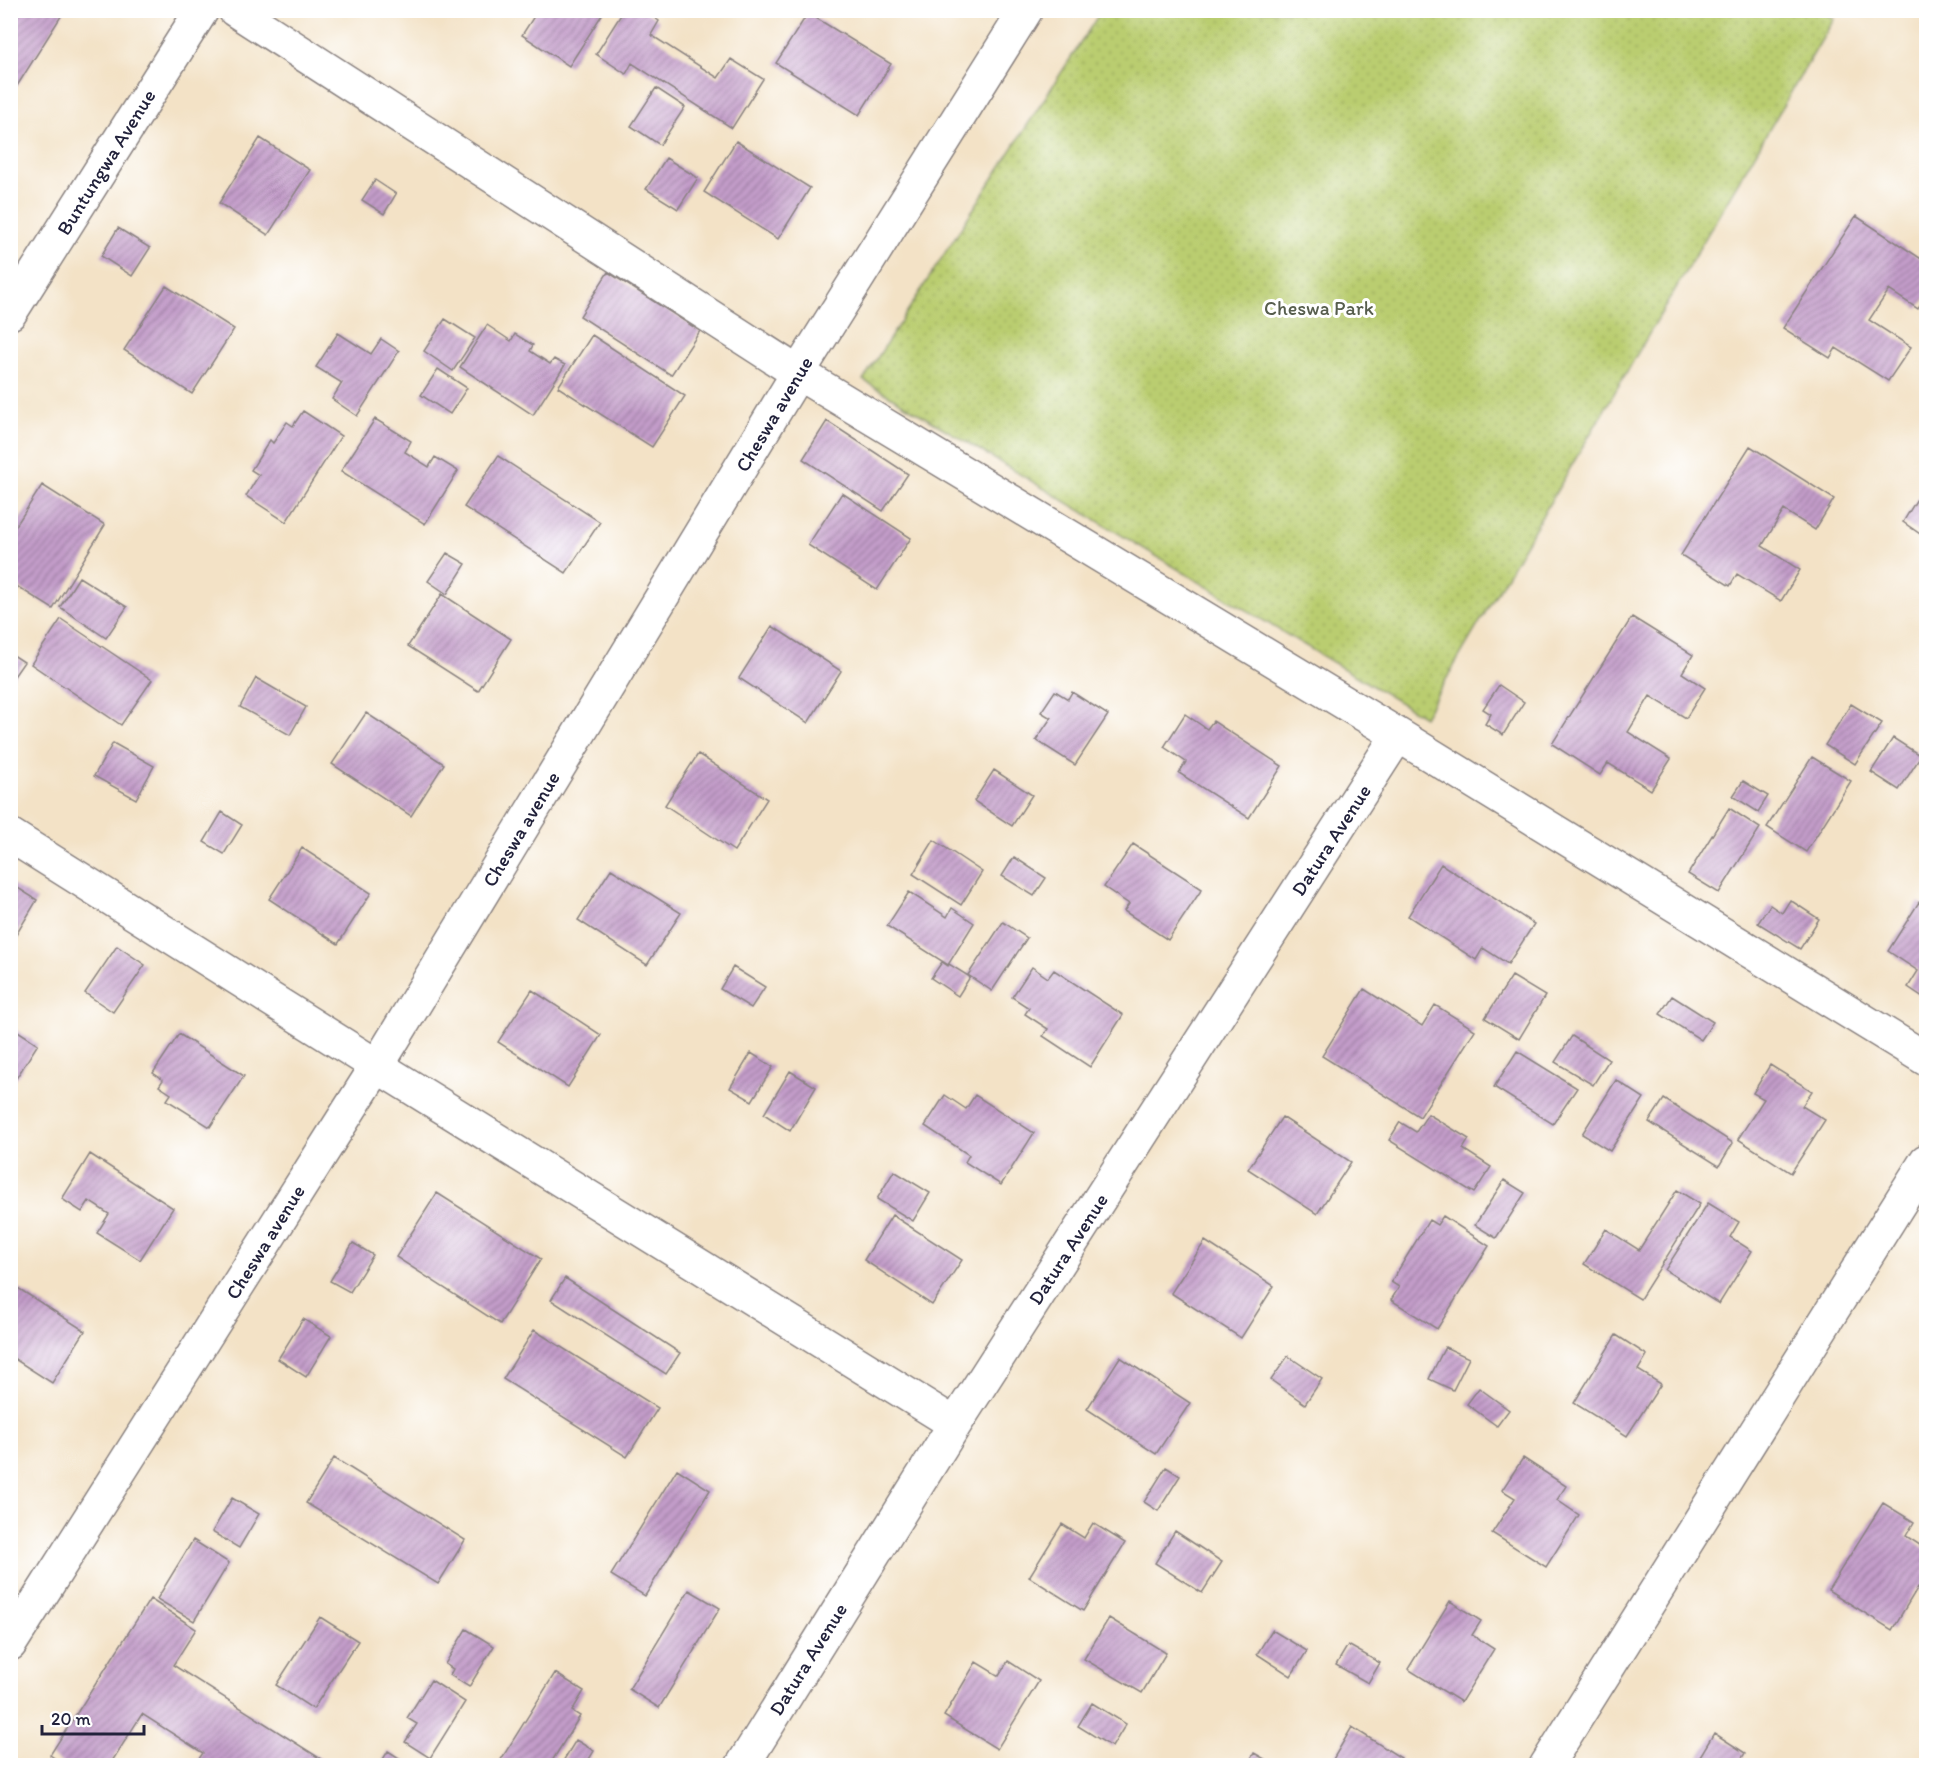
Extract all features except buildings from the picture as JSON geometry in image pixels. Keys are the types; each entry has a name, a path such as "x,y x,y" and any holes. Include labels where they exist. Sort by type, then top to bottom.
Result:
{"street":[{"name":"Buntungwa Avenue","path":"10,313 202,10"},
{"path":"236,10 798,373 1398,735 1926,1059"},
{"name":"Cheswa avenue","path":"10,1644 377,1066 798,373 1026,10"},
{"name":"Datura Avenue","path":"742,1766 955,1424 1398,735"},
{"path":"10,835 377,1066 955,1424"},
{"path":"1546,1766 1926,1161"}],"green space":[{"name":"Cheswa Park","path":"1101,11 1821,11 1834,19 1424,717 863,380"}]}
